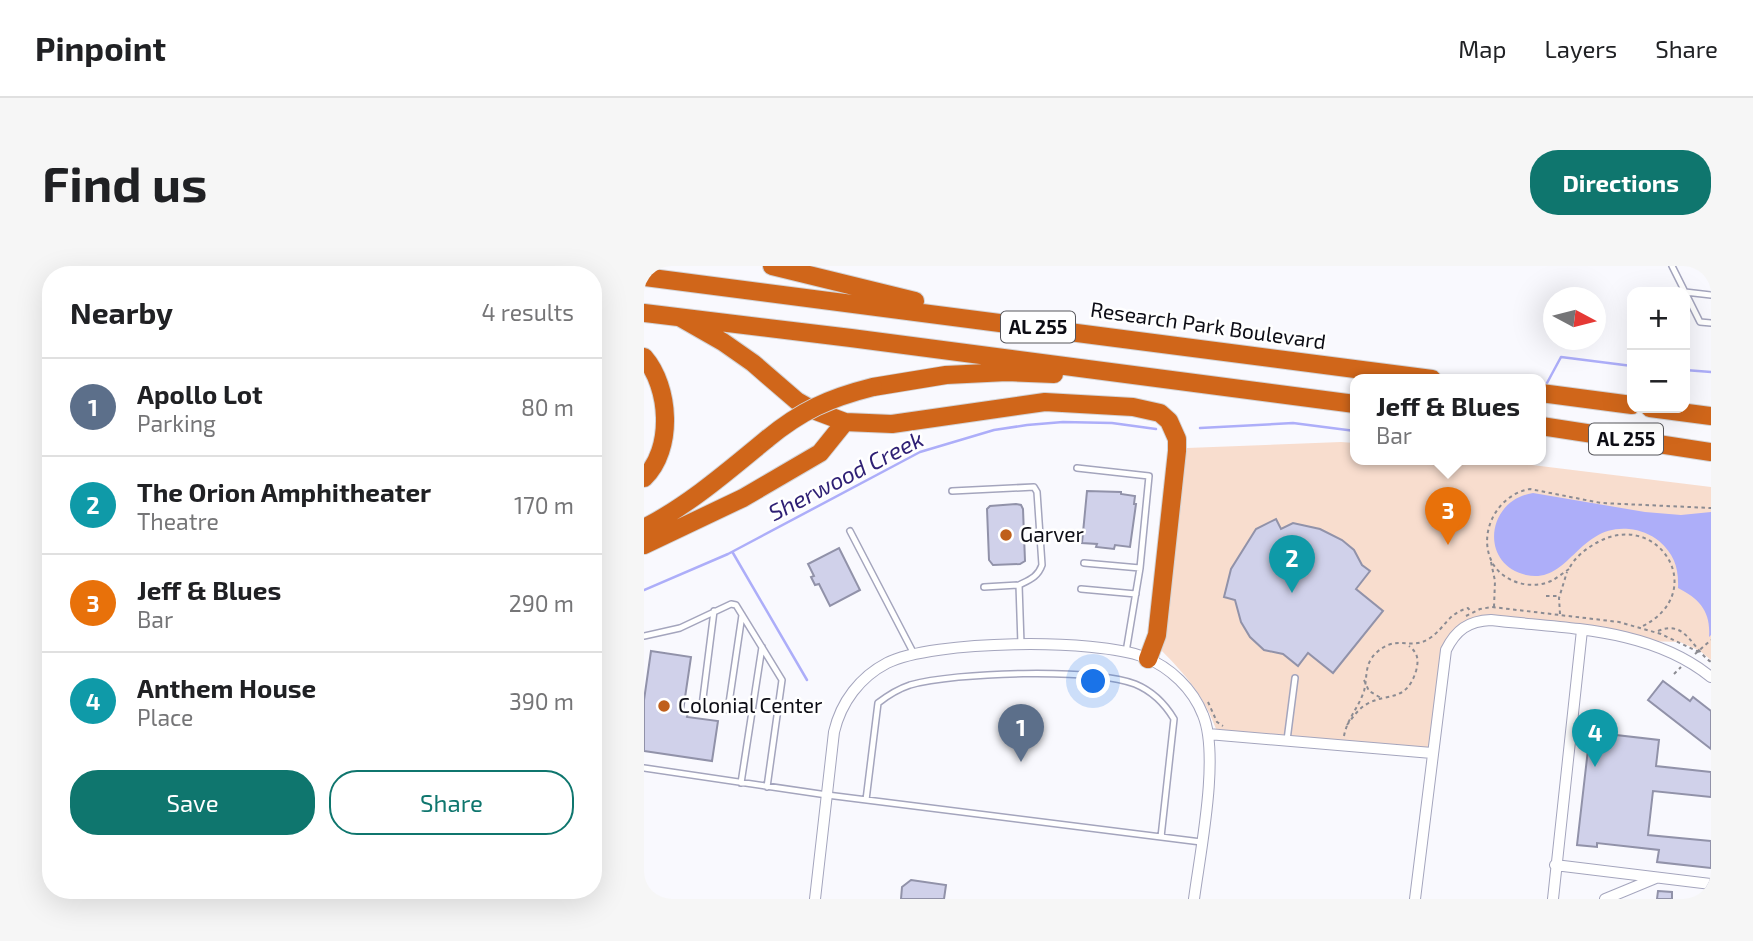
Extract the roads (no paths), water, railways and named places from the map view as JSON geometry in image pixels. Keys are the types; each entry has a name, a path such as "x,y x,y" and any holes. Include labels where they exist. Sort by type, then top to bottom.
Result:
{"highway":[{"path":"772,266 1010,323"},
{"name":"Research Park Boulevard","path":"644,277 1394,374"},
{"name":"AL 255","path":"644,313 1350,403"},
{"path":"681,318 753,363 797,401 845,422 892,424 1045,402 1133,407 1160,413 1174,430 1177,451 1157,635 1148,659"},
{"path":"644,357 662,390 665,422 660,450 649,474 644,478"},
{"path":"644,528 715,482 789,421 814,406 843,395 873,387 946,375 995,373 1149,377"},
{"name":"AL 255","path":"1546,394 1627,404"},
{"name":"AL 255","path":"1688,413 1711,416"},
{"path":"644,545 743,498 820,453 845,422"},
{"name":"AL 255","path":"1546,427 1711,452"}],"street":[{"path":"1415,899 1446,650 1452,637 1463,626 1476,621 1491,620 1613,634 1660,646 1711,677"},
{"path":"1553,899 1583,630"},
{"path":"815,899 834,732 847,699 870,673 895,659 978,646 1021,644 1056,644 1126,652 1148,659 1168,670 1192,695 1203,715 1208,734 1209,766 1194,899"},
{"path":"1208,734 1433,753"},
{"path":"1555,865 1711,884"},
{"path":"1605,899 1657,877"}],"lane":[{"path":"1672,266 1682,287"},
{"path":"1690,293 1711,295"},
{"path":"1690,302 1700,322 1711,323"},
{"path":"1077,468 1149,476 1140,568 1126,652"},
{"path":"952,491 1034,488 1037,492 1042,565 1040,571 1032,579 1019,585 984,587"},
{"path":"850,531 914,654"},
{"path":"1084,563 1140,568"},
{"path":"1019,585 1021,644"},
{"path":"1081,589 1136,594"},
{"path":"644,636 680,628 731,604 736,605 782,680 767,787"},
{"path":"714,611 702,706 728,710 743,614"},
{"path":"741,783 762,647"},
{"path":"866,800 877,703 888,695 910,685 982,676 1033,674 1111,679 1134,684 1152,694 1167,707 1174,719 1161,837"},
{"path":"1287,740 1295,678"},
{"path":"644,768 827,795 1201,842"}],"water":[{"path":"1533,493 1645,512 1681,515 1711,512 1711,635 1709,637 1708,620 1702,607 1678,588 1678,574 1672,556 1656,539 1641,531 1612,530 1597,535 1564,564 1541,576 1526,575 1511,569 1501,559 1495,546 1494,533 1498,519 1505,507 1517,498"}],"waterway":[{"name":"Sherwood Creek","path":"1547,383 1561,357 1627,365"},
{"name":"Sherwood Creek","path":"1690,370 1711,372"},
{"name":"Sherwood Creek","path":"644,590 728,554 920,452 994,430 1027,425 1063,422 1112,423 1156,429"},
{"name":"Sherwood Creek","path":"1200,428 1293,423 1350,430"},
{"path":"733,553 807,680"}],"place":[{"name":"Garver","path":"1006,535"},
{"name":"Jeff & Blues","path":"1448,545"},
{"name":"The Orion Amphitheater","path":"1292,593"},
{"name":"Colonial Center","path":"664,706"},
{"name":"Apollo Lot","path":"1021,762"},
{"name":"Anthem House","path":"1595,767"}]}
